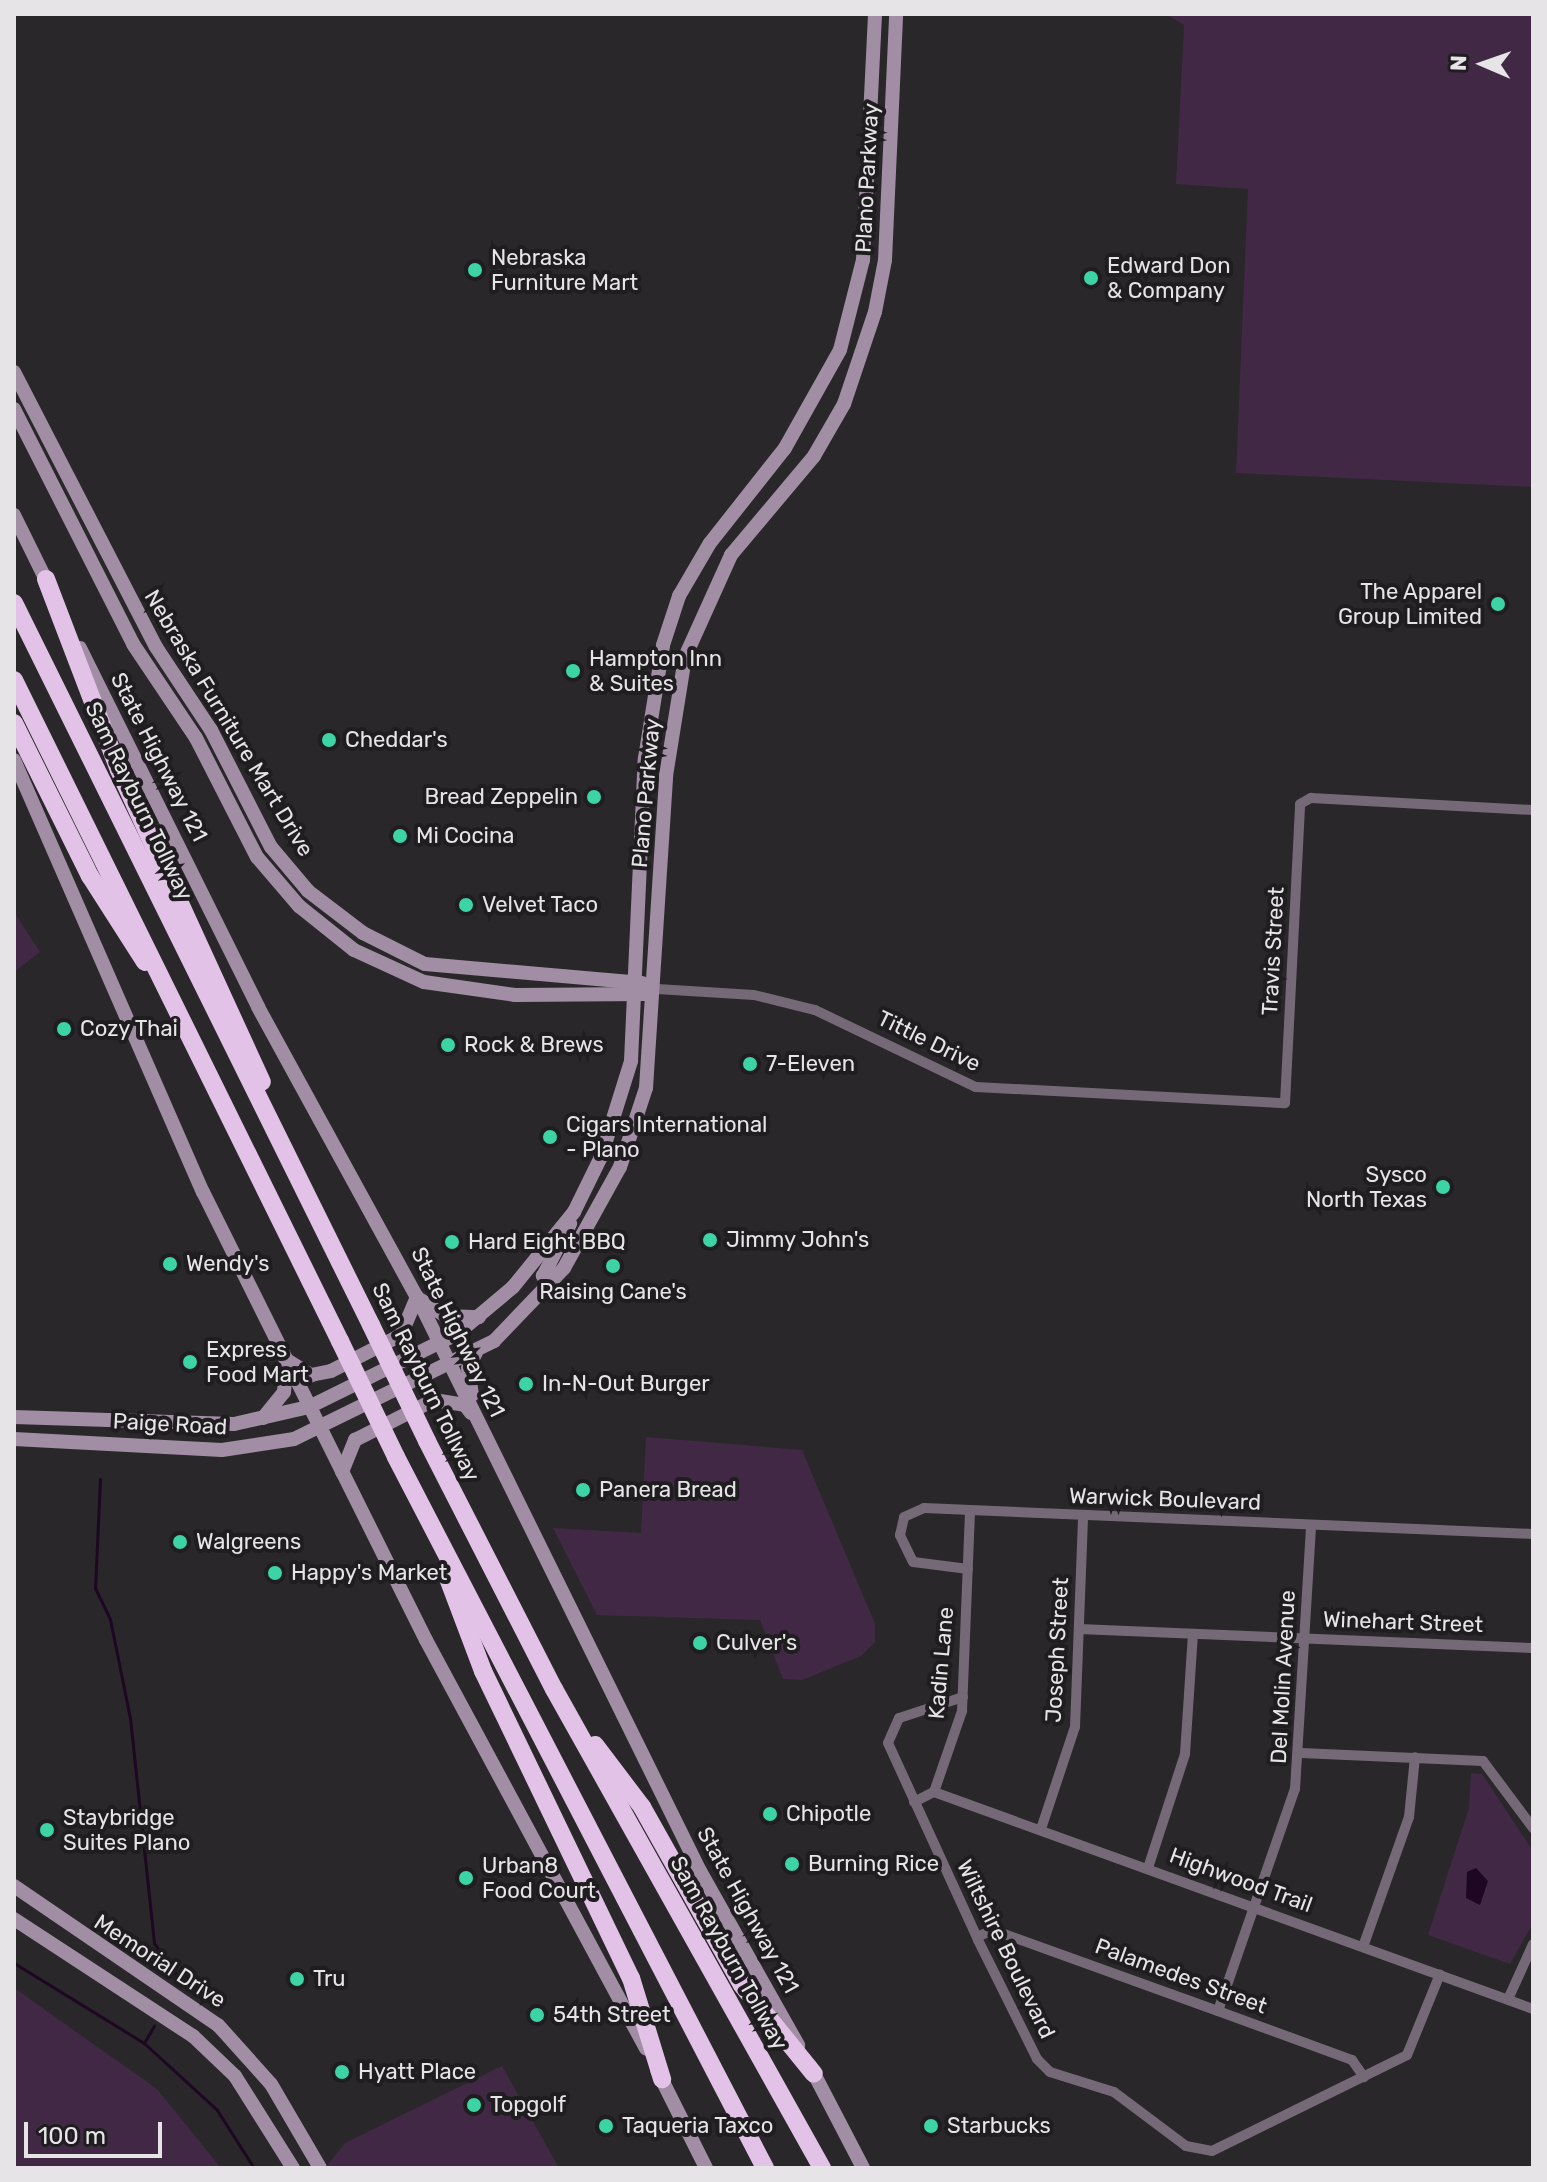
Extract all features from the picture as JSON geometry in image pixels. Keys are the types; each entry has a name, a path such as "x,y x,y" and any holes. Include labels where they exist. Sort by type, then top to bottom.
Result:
{"highway":[{"path":"46,579 119,770 252,1055 288,1157"},
{"name":"Sam Rayburn Tollway","path":"14,603 427,1441 554,1689 822,2168"},
{"path":"14,680 396,1457 765,2168"},
{"path":"14,723 119,926 163,982"},
{"path":"436,1536 483,1671 631,1978 662,2079"},
{"path":"554,1689 642,1807 758,2010 814,2074"}],"main road":[{"name":"Plano Parkway","path":"309,1407 440,1343 480,1316 536,1263 574,1212 623,1094 636,998 645,758 663,645 679,596 710,543 785,448 840,350 863,260 875,14"},
{"name":"Plano Parkway","path":"321,1430 476,1352 551,1287 628,1146 646,1088 657,989 676,692 697,622 731,555 814,456 860,368 885,260 896,14"},
{"name":"Nebraska Furniture Mart Drive","path":"14,372 156,647 205,719 271,847 308,891 363,933 425,964 482,974 637,980 657,989"},
{"name":"Nebraska Furniture Mart Drive","path":"14,409 133,644 196,738 257,857 299,906 354,950 424,982 483,993 636,998 657,989"},
{"name":"State Highway 121","path":"14,515 258,1007 417,1297 700,1871 863,2168"},
{"path":"14,760 157,1096 285,1359 706,2168"},
{"path":"551,1287 543,1276 574,1212"},
{"path":"285,1359 311,1375 331,1371 401,1335 417,1297 446,1316 480,1316"},
{"path":"476,1352 468,1378 479,1423"},
{"path":"262,1419 284,1392 285,1359"},
{"path":"342,1473 341,1462 355,1440 434,1400 465,1405 479,1423"},
{"name":"Paige Road","path":"14,1417 72,1420 262,1419 309,1407"},
{"path":"70,1441 72,1420"},
{"name":"Paige Road","path":"14,1439 222,1450 321,1430"},
{"name":"Memorial Drive","path":"14,1886 157,1980 253,2061 318,2164"},
{"name":"Memorial Drive","path":"14,1919 145,2001 235,2076 293,2168"},
{"path":"145,2001 157,1980"},
{"path":"300,2168 318,2164"}],"street":[{"name":"Travis Street","path":"1285,1103 1304,802 1533,810"},
{"name":"Tittle Drive","path":"657,989 754,995 815,1010 976,1087 1285,1103"},
{"name":"Warwick Boulevard","path":"968,1569 917,1565 900,1527 916,1509 1533,1534"},
{"name":"Kadin Lane","path":"934,1792 963,1697 970,1511"},
{"name":"Joseph Street","path":"1041,1829 1075,1727 1083,1516"},
{"name":"Del Molin Avenue","path":"1218,2011 1255,1907 1301,1753 1311,1525"},
{"name":"Winehart Street","path":"1079,1629 1533,1648"},
{"path":"1148,1868 1183,1767 1193,1634"},
{"name":"Wiltshire Boulevard","path":"963,1697 921,1707 889,1729 914,1802 1041,2065 1127,2098 1192,2150 1220,2148 1412,2050 1440,1974"},
{"path":"1301,1753 1486,1763 1533,1828"},
{"path":"1364,1944 1409,1817 1415,1757"},
{"path":"914,1802 934,1792"},
{"name":"Highwood Trail","path":"934,1792 1364,1944 1509,1997 1533,2009"},
{"name":"Palamedes Street","path":"977,1937 993,1930 1218,2011 1352,2060 1364,2077"},
{"path":"1509,1997 1533,1944"}],"shaded area":[{"path":"1166,14 1533,14 1533,487 1236,473 1248,189 1176,184 1184,25"},
{"path":"14,912 40,952 14,972"},
{"path":"646,1437 802,1450 875,1624 875,1642 861,1656 802,1680 783,1679 760,1620 597,1615 553,1528 641,1533"},
{"path":"1471,1773 1482,1774 1533,1851 1533,1923 1510,1964 1428,1935 1469,1808"},
{"path":"1476,1868 1488,1881 1480,1905 1466,1898 1467,1872"},
{"path":"14,1988 157,2089 221,2168 14,2168"},
{"name":"Topgolf","path":"502,2066 559,2168 325,2168 345,2143"}],"waterway":[{"path":"100,1479 95,1588 110,1619 130,1718 154,1943 181,1981"},
{"path":"14,1963 144,2043 217,2110 254,2168"},
{"path":"144,2043 154,2026"}],"place":[{"name":"Nebraska Furniture Mart","path":"475,270"},
{"name":"Edward Don & Company","path":"1091,278"},
{"name":"The Apparel Group Limited","path":"1498,604"},
{"name":"Hampton Inn & Suites","path":"573,671"},
{"name":"Cheddar's","path":"329,740"},
{"name":"Bread Zeppelin","path":"594,797"},
{"name":"Mi Cocina","path":"400,836"},
{"name":"Velvet Taco","path":"466,905"},
{"name":"Cozy Thai","path":"64,1029"},
{"name":"Rock & Brews","path":"448,1045"},
{"name":"7-Eleven","path":"750,1064"},
{"name":"Cigars International - Plano","path":"550,1137"},
{"name":"Sysco North Texas","path":"1443,1187"},
{"name":"Jimmy John's","path":"710,1240"},
{"name":"Hard Eight BBQ","path":"452,1242"},
{"name":"Wendy's","path":"170,1264"},
{"name":"Raising Cane's","path":"613,1266"},
{"name":"Express Food Mart","path":"190,1362"},
{"name":"In-N-Out Burger","path":"526,1384"},
{"name":"Panera Bread","path":"583,1490"},
{"name":"Walgreens","path":"180,1542"},
{"name":"Happy's Market","path":"275,1573"},
{"name":"Culver's","path":"700,1643"},
{"name":"Chipotle","path":"770,1814"},
{"name":"Staybridge Suites Plano","path":"47,1830"},
{"name":"Burning Rice","path":"792,1864"},
{"name":"Urban8 Food Court","path":"466,1878"},
{"name":"Tru","path":"297,1979"},
{"name":"54th Street","path":"537,2015"},
{"name":"Hyatt Place","path":"342,2072"},
{"name":"Topgolf","path":"474,2105"},
{"name":"Taqueria Taxco","path":"606,2126"},
{"name":"Starbucks","path":"931,2126"}]}
